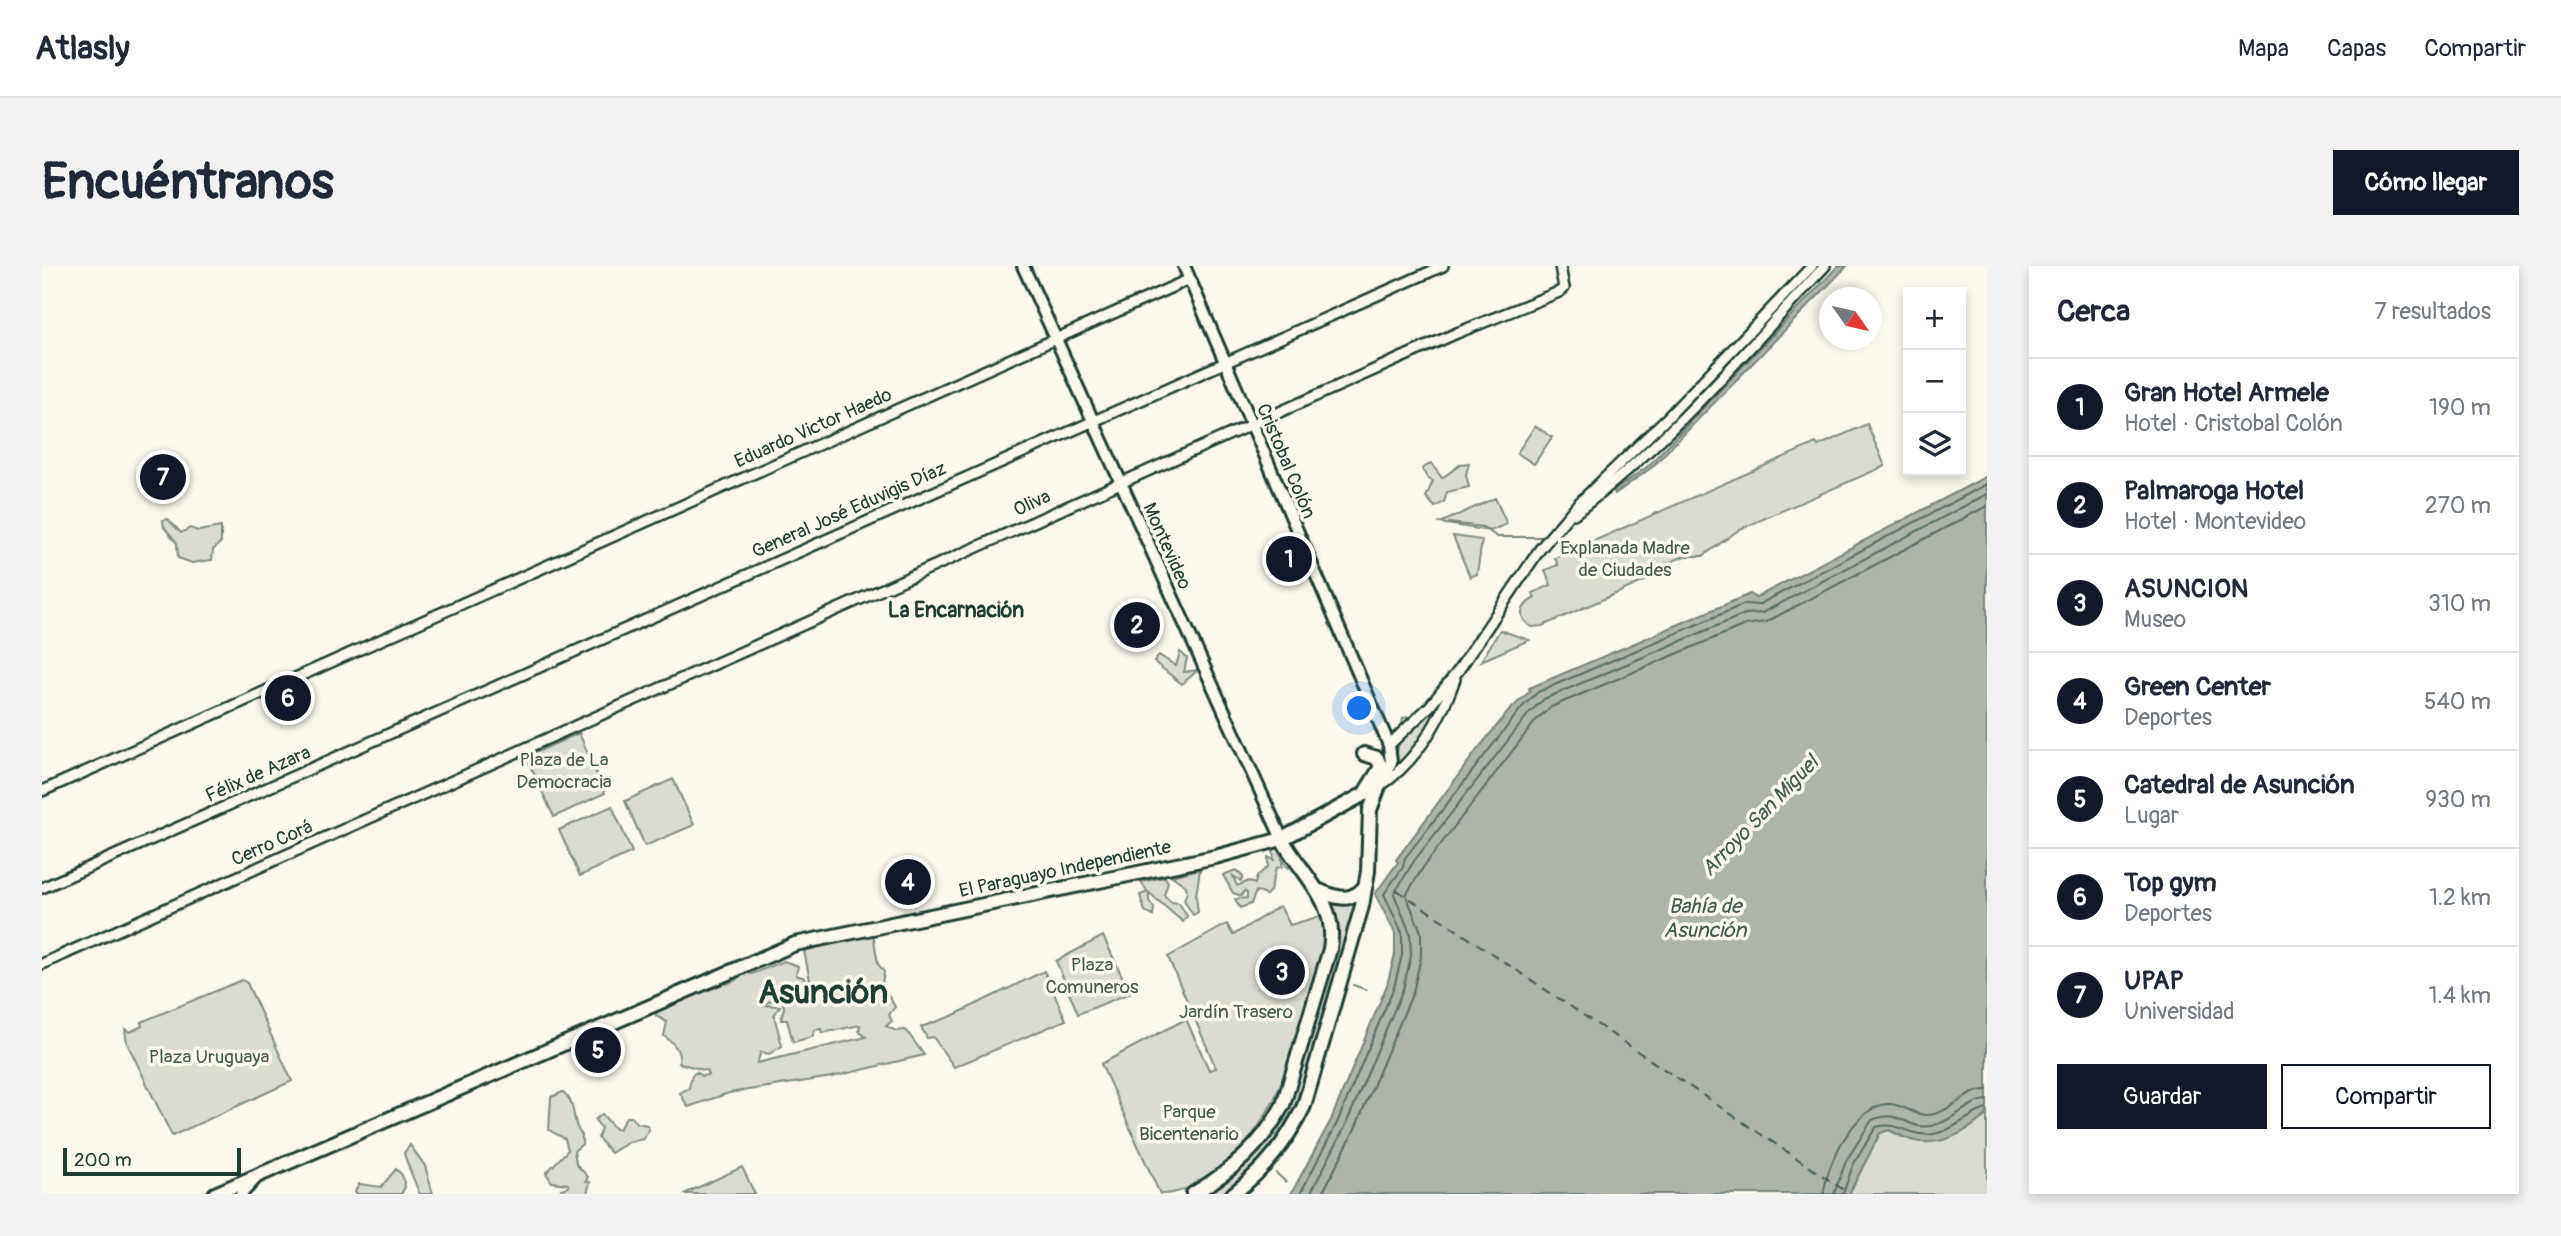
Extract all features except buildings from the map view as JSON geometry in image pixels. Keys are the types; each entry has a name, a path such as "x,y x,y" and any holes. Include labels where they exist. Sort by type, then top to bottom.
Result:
{"highway":[{"path":"1361,797 1381,767 1377,758 1364,754"},
{"name":"El Paraguayo Independiente","path":"215,1194 402,1110 795,944 1217,856 1280,834 1379,786"},
{"path":"1233,1194 1275,1156 1290,1136 1304,1106 1367,883 1370,810 1379,786"},
{"path":"1193,1194 1225,1174 1253,1150 1283,1105 1330,949 1332,920 1320,891 1280,834"},
{"path":"1320,891 1348,898 1360,892 1367,883"}],"main road":[{"name":"Montevideo","path":"1023,266 1280,834"},
{"name":"Cristobal Colón","path":"1184,266 1390,745"},
{"path":"1379,786 1391,762 1390,745"},
{"path":"241,1194 258,1176"}],"street":[{"name":"General José Eduvigis Díaz","path":"488,691 1443,266"},
{"name":"Oliva","path":"516,753 1563,288 1560,266"},
{"path":"1749,341 1812,266"},
{"path":"1390,745 1430,705 1458,671 1557,529 1610,487 1749,341 1825,266"},
{"name":"Eduardo Victor Haedo","path":"42,791 1190,279"},
{"path":"1379,786 1399,772 1420,748 1458,671"},
{"name":"Félix de Azara","path":"42,888 488,691"},
{"name":"Cerro Corá","path":"42,964 516,753"}],"green space":[{"name":"Explanada Madre de Ciudades","path":"1867,424 1885,466 1740,529 1703,556 1685,556 1661,566 1654,577 1542,626 1532,627 1524,620 1522,612 1526,604 1535,598 1533,593 1551,585 1545,570 1558,565 1555,558 1816,443 1818,446"},
{"path":"1535,426 1552,437 1534,464 1517,453"},
{"path":"1431,463 1442,478 1461,464 1469,463 1466,475 1469,487 1447,492 1444,502 1435,507 1426,497 1433,481 1428,479 1422,469"},
{"path":"1495,498 1507,524 1490,531 1440,523"},
{"path":"168,519 181,533 190,528 198,531 221,527 221,542 213,550 212,560 192,563 178,558 177,543 164,527 163,520"},
{"path":"1453,536 1482,540 1477,574 1470,577"},
{"path":"1500,630 1529,640 1481,661"},
{"path":"1180,652 1187,658 1184,672 1198,670 1182,684 1154,662 1159,655 1176,666"},
{"path":"1430,713 1435,717 1418,744 1407,757 1395,765 1403,718 1415,716 1415,726"},
{"name":"Plaza de La Democracia","path":"579,733 605,793 554,817 526,757"},
{"path":"673,779 694,825 645,846 625,801"},
{"path":"612,806 632,852 580,876 559,830"},
{"path":"1284,847 1292,866 1288,868 1282,860 1282,867 1276,868 1270,891 1266,895 1256,891 1251,904 1240,908 1235,899 1247,898 1247,893 1244,891 1241,896 1233,893 1223,875 1236,870 1243,877 1241,881 1233,876 1237,886 1249,881 1255,884 1257,876 1268,867 1268,857 1274,860 1273,850 1279,848 1283,858"},
{"path":"1200,869 1196,896 1198,912 1193,915 1184,900 1186,886 1172,876"},
{"path":"1165,877 1168,882 1164,895 1171,902 1179,903 1187,916 1183,922 1149,893 1149,901 1154,908 1153,916 1145,911 1140,895 1148,892 1141,882"},
{"path":"1360,898 1292,1115 1262,1160 1245,1177 1222,1194 1202,1194 1237,1172 1273,1130 1335,946 1336,916 1331,902 1347,904"},
{"name":"Parque Bicentenario","path":"1280,906 1290,925 1327,914 1326,939 1288,1067 1275,1098 1258,1127 1238,1152 1214,1174 1188,1189 1160,1194 1101,1064 1186,1019 1209,1070 1216,1068 1168,957 1227,924 1233,935"},
{"path":"873,933 878,964 884,972 882,984 895,1007 889,1015 892,1021 886,1026 896,1031 906,1030 924,1055 832,1077 729,1093 688,1107 680,1093 689,1088 692,1075 697,1072 702,1076 708,1075 707,1071 679,1063 676,1047 664,1036 667,1022 656,1016 657,1009 699,988 704,992 722,981 726,984 736,980 743,972 752,974 784,961 798,966 796,975 805,978 805,990 811,985 804,951","holes":["780,993 784,1007 781,1020 787,1020 793,1042 812,1037 815,1030 821,1029 822,1033 860,1025 859,1031 866,1037 757,1063 761,1052 769,1054 782,1046 774,1015 780,1006 762,1005 771,1001 773,995 779,999"]},
{"name":"Plaza Comuneros","path":"1103,936 1130,993 1078,1014 1056,961"},
{"path":"1044,971 1066,1020 954,1067 933,1037 927,1038 921,1027 952,1016"},
{"name":"Plaza Uruguaya","path":"242,980 247,983 292,1081 172,1136 127,1043 125,1029 130,1032 142,1026 141,1022"},
{"path":"563,1092 570,1102 576,1125 582,1135 582,1144 574,1151 576,1164 588,1177 586,1181 590,1182 587,1194 562,1194 561,1189 569,1187 568,1184 552,1182 546,1173 568,1150 565,1139 549,1130 551,1097"},
{"path":"602,1114 615,1129 619,1129 626,1117 631,1117 637,1123 647,1125 649,1130 643,1139 629,1142 611,1153 598,1138 601,1128 595,1120"},
{"path":"1987,1114 1987,1194 1849,1194 1880,1133 1889,1130 1902,1137 1983,1118"},
{"path":"410,1145 425,1166 433,1194 419,1192 404,1153"},
{"path":"742,1167 755,1194 684,1194"},
{"path":"396,1169 402,1175 405,1187 401,1194 357,1194 355,1191 359,1184 381,1187"}],"water":[{"path":"1838,266 1847,266 1827,287 1819,287 1819,295 1651,468 1615,494 1614,491 1648,466"},
{"name":"Bahía de Asunción","path":"1987,476 1987,1114 1963,1132 1935,1142 1915,1141 1889,1130 1880,1133 1849,1194 1291,1194 1331,1120 1387,985 1395,954 1395,933 1375,894 1398,862 1396,860 1477,750 1508,712 1530,691 1529,688 1750,594 1755,598"}],"waterway":[{"path":"1449,523 1483,527 1497,537 1544,537"},
{"path":"1353,985 1367,990"},
{"path":"1276,1173 1286,1182"}],"ferry route":[{"path":"1397,890 1847,1192"}],"place":[{"name":"UPAP","path":"163,477"},
{"name":"Gran Hotel Armele","path":"1289,559"},
{"name":"Palmaroga Hotel","path":"1137,625"},
{"name":"Top gym","path":"288,698"},
{"name":"Green Center","path":"908,882"},
{"name":"ASUNCION","path":"1282,972"},
{"name":"Catedral de Asunción","path":"598,1050"}],"district":[{"name":"La Encarnación","path":"956,610"},
{"name":"Asunción","path":"823,992"}],"water label":[{"name":"Arroyo San Miguel","path":"1760,816"}],"park label":[{"name":"Jardín Trasero","path":"1236,1012"}]}
